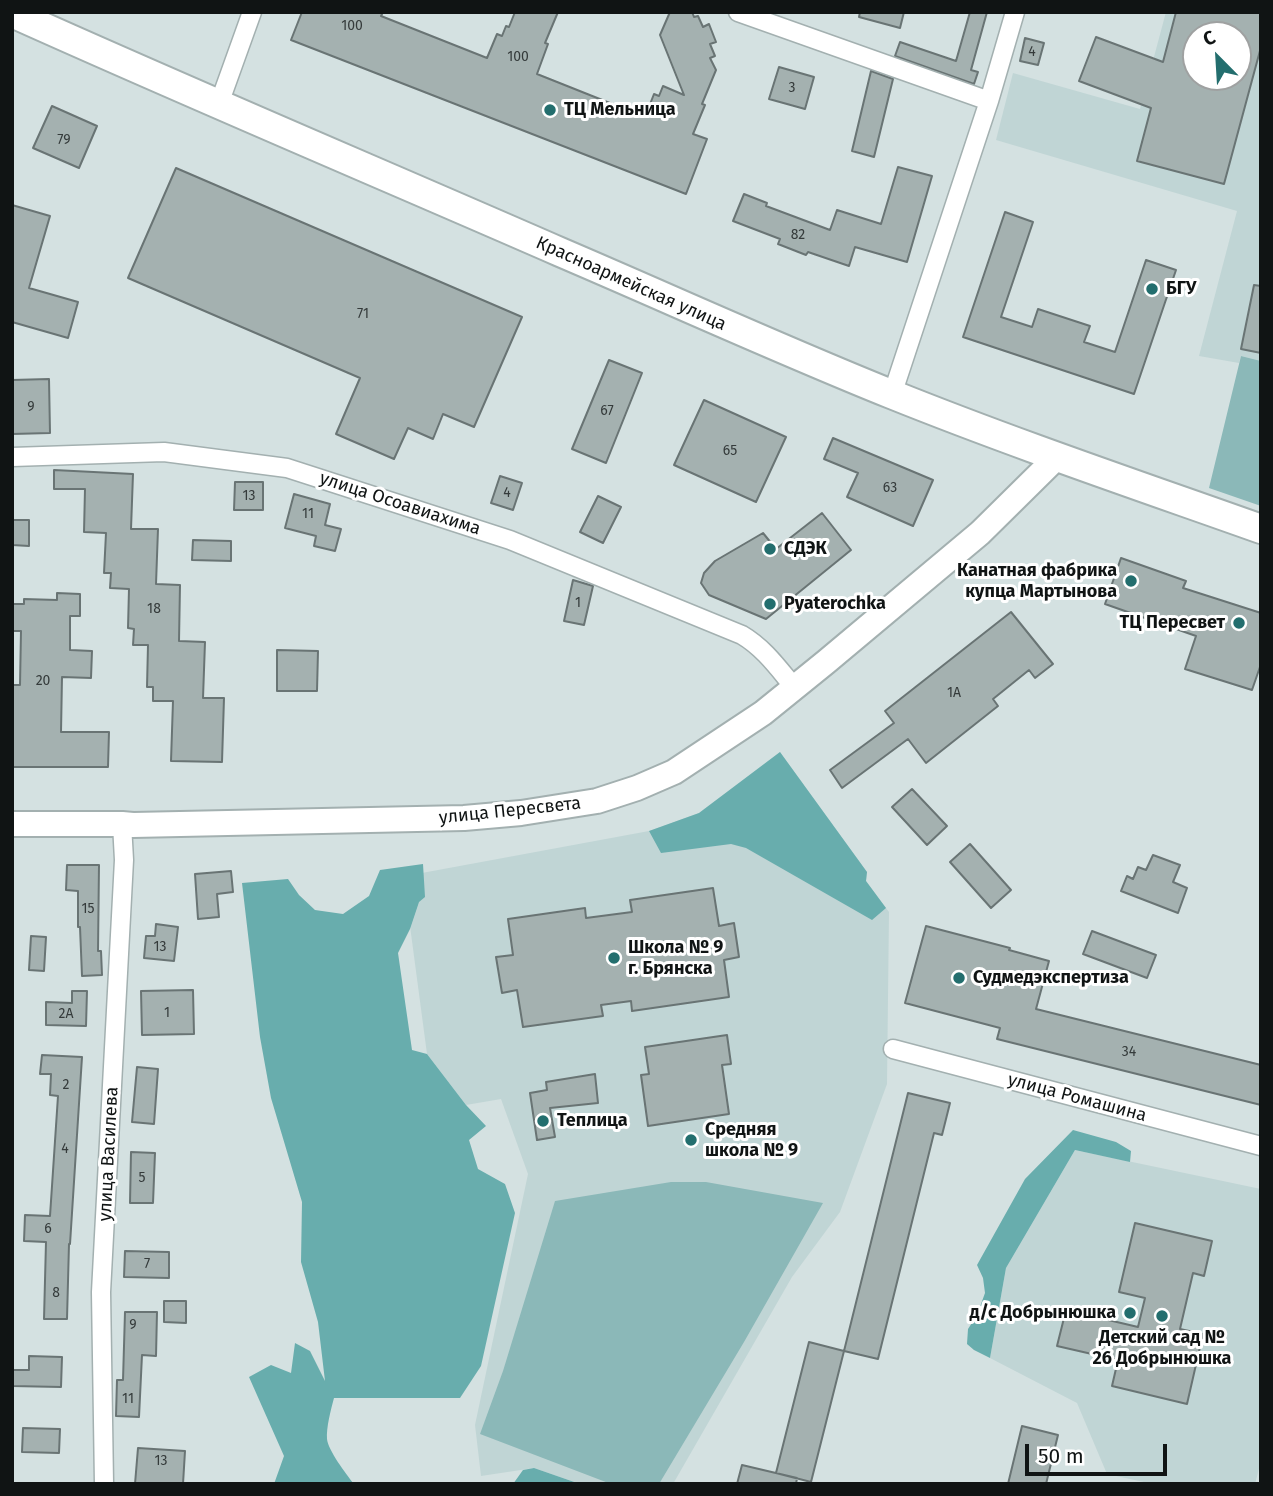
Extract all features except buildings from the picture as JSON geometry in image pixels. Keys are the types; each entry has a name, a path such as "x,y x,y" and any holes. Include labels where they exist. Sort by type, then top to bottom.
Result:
{"main road":[{"name":"Красноармейская улица","path":"12,13 737,331 892,395 1261,529"},
{"name":"улица Пересвета","path":"12,824 133,825 464,818 521,813 597,801 637,788 674,772 763,713 980,533 1057,457"}],"street":[{"path":"219,104 252,12"},
{"path":"738,12 989,101"},
{"path":"892,395 989,101 1015,12"},
{"name":"улица Осоавиахима","path":"12,457 164,452 287,468 510,540 742,635 754,642 794,687"},
{"name":"улица Василева","path":"104,1484 102,1292 124,860 122,824"},
{"name":"улица Ромашина","path":"893,1049 1261,1146"}],"shaded area":[{"path":"1166,12 1261,12 1261,361 1241,356 1239,363 1199,356 1237,211 996,140 1013,73 1140,109"},
{"path":"1241,356 1261,361 1261,506 1209,488"},
{"name":"Средняя школа № 9","path":"780,752 867,872 866,881 889,912 887,1084 840,1212 792,1277 673,1484 580,1484 534,1468 481,1476 475,1425 528,1174 501,1099 466,1105 427,1054 406,896 411,875 649,831 699,813"},
{"path":"780,752 867,872 866,881 886,908 872,920 746,848 731,844 661,853 649,831 699,813"},
{"path":"423,864 425,897 419,902 398,953 412,1050 427,1054 466,1105 486,1126 469,1140 478,1169 505,1184 515,1213 481,1366 460,1398 334,1398 328,1424 328,1444 354,1484 274,1484 284,1456 249,1377 271,1365 291,1373 295,1343 310,1351 325,1381 318,1322 301,1262 302,1202 271,1098 260,1037 242,883 288,879 299,895 315,910 343,914 369,896 380,870"},
{"path":"1073,1130 1116,1142 1131,1151 1130,1162 1075,1150 1006,1268 990,1358 967,1344 968,1329 977,1315 985,1293 983,1278 977,1265 1025,1179"},
{"name":"д/с Добрынюшка","path":"1075,1150 1261,1189 1261,1461 1255,1484 1153,1484 1107,1474 1077,1403 990,1358 1006,1268"},
{"path":"671,1182 706,1182 823,1203 659,1484 611,1484 480,1434 503,1371 555,1201"},
{"path":"534,1468 580,1484 513,1484 523,1470"}],"place":[{"name":"ТЦ Мельница","path":"550,110"},
{"name":"БГУ","path":"1152,289"},
{"name":"СДЭК","path":"770,549"},
{"name":"Канатная фабрика купца Мартынова","path":"1131,581"},
{"name":"Pyaterochka","path":"770,604"},
{"name":"ТЦ Пересвет","path":"1239,623"},
{"name":"Школа № 9 г. Брянска","path":"614,958"},
{"name":"Судмедэкспертиза","path":"959,978"},
{"name":"Теплица","path":"543,1121"},
{"name":"Средняя школа № 9","path":"691,1140"},
{"name":"д/с Добрынюшка","path":"1130,1313"},
{"name":"Детский сад № 26 Добрынюшка","path":"1162,1316"}]}
